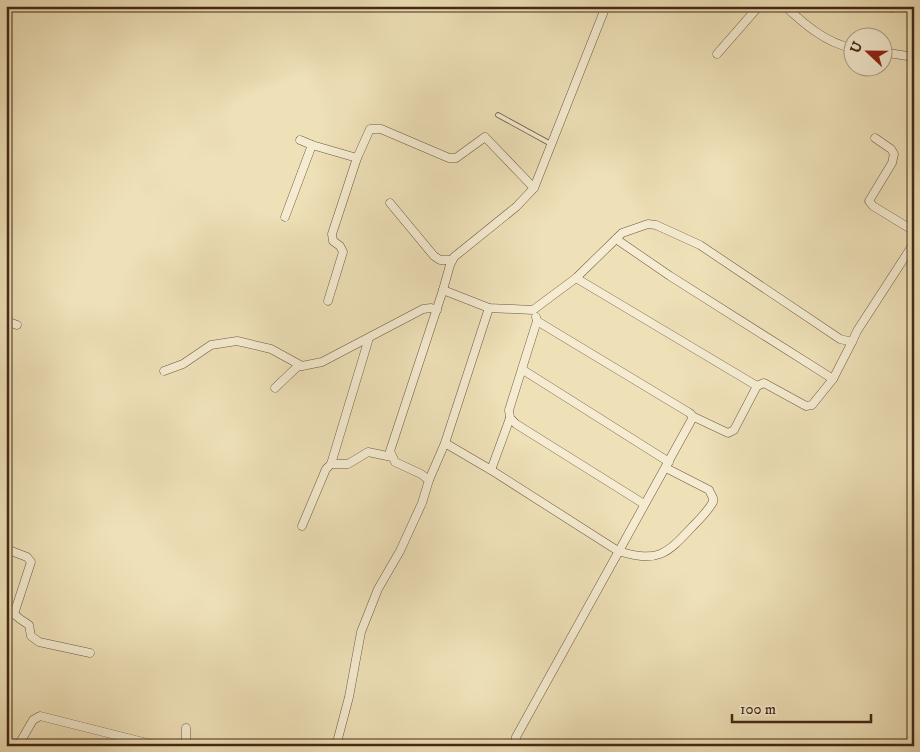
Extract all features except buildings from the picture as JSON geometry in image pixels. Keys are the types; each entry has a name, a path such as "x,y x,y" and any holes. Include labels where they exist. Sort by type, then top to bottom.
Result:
{"street":[{"path":"428,480 421,474 395,462 390,451 451,262 454,257 516,207 534,188 606,6"},
{"path":"717,54 759,6"},
{"path":"785,6 814,31 829,40 842,45"},
{"path":"882,6 892,8 898,6"},
{"path":"892,54 914,57"},
{"path":"328,301 343,252 340,246 333,241 332,234 357,158 370,129 381,129 449,158 456,158 485,137 534,188"},
{"path":"875,138 891,149 894,158 869,201 914,231"},
{"path":"300,140 357,158"},
{"path":"285,217 312,145"},
{"path":"390,202 434,256 440,260 451,262"},
{"path":"443,290 489,308 533,310 576,278 622,233 648,224 656,225 700,245 840,339 852,342"},
{"path":"616,239 670,276 833,379"},
{"path":"533,310 538,321 692,416 731,433 757,386 764,383 809,406 812,405 833,379 862,323 914,243"},
{"path":"576,278 757,386"},
{"path":"275,388 292,370 322,362 423,309 431,308 437,310"},
{"path":"336,746 349,697 361,632 378,589 400,551 422,502 428,480 445,443 489,308"},
{"path":"6,320 17,325"},
{"path":"491,470 510,418 509,410 538,321"},
{"path":"302,526 326,469 331,464 369,338"},
{"path":"164,371 183,364 211,345 237,341 271,348 302,366"},
{"path":"445,443 618,551 639,557 662,554 676,545 711,507 713,498 709,490 667,465 523,370"},
{"path":"515,746 516,737 520,729 691,422 692,416"},
{"path":"510,418 516,424 644,504"},
{"path":"331,464 348,464 368,452 392,457"},
{"path":"6,549 27,557 31,562 14,614 29,625 32,636 39,642 90,653"},
{"path":"18,746 33,720 40,716 159,746"},
{"path":"186,728 186,746"}],"lane":[{"path":"498,115 551,144"}]}
